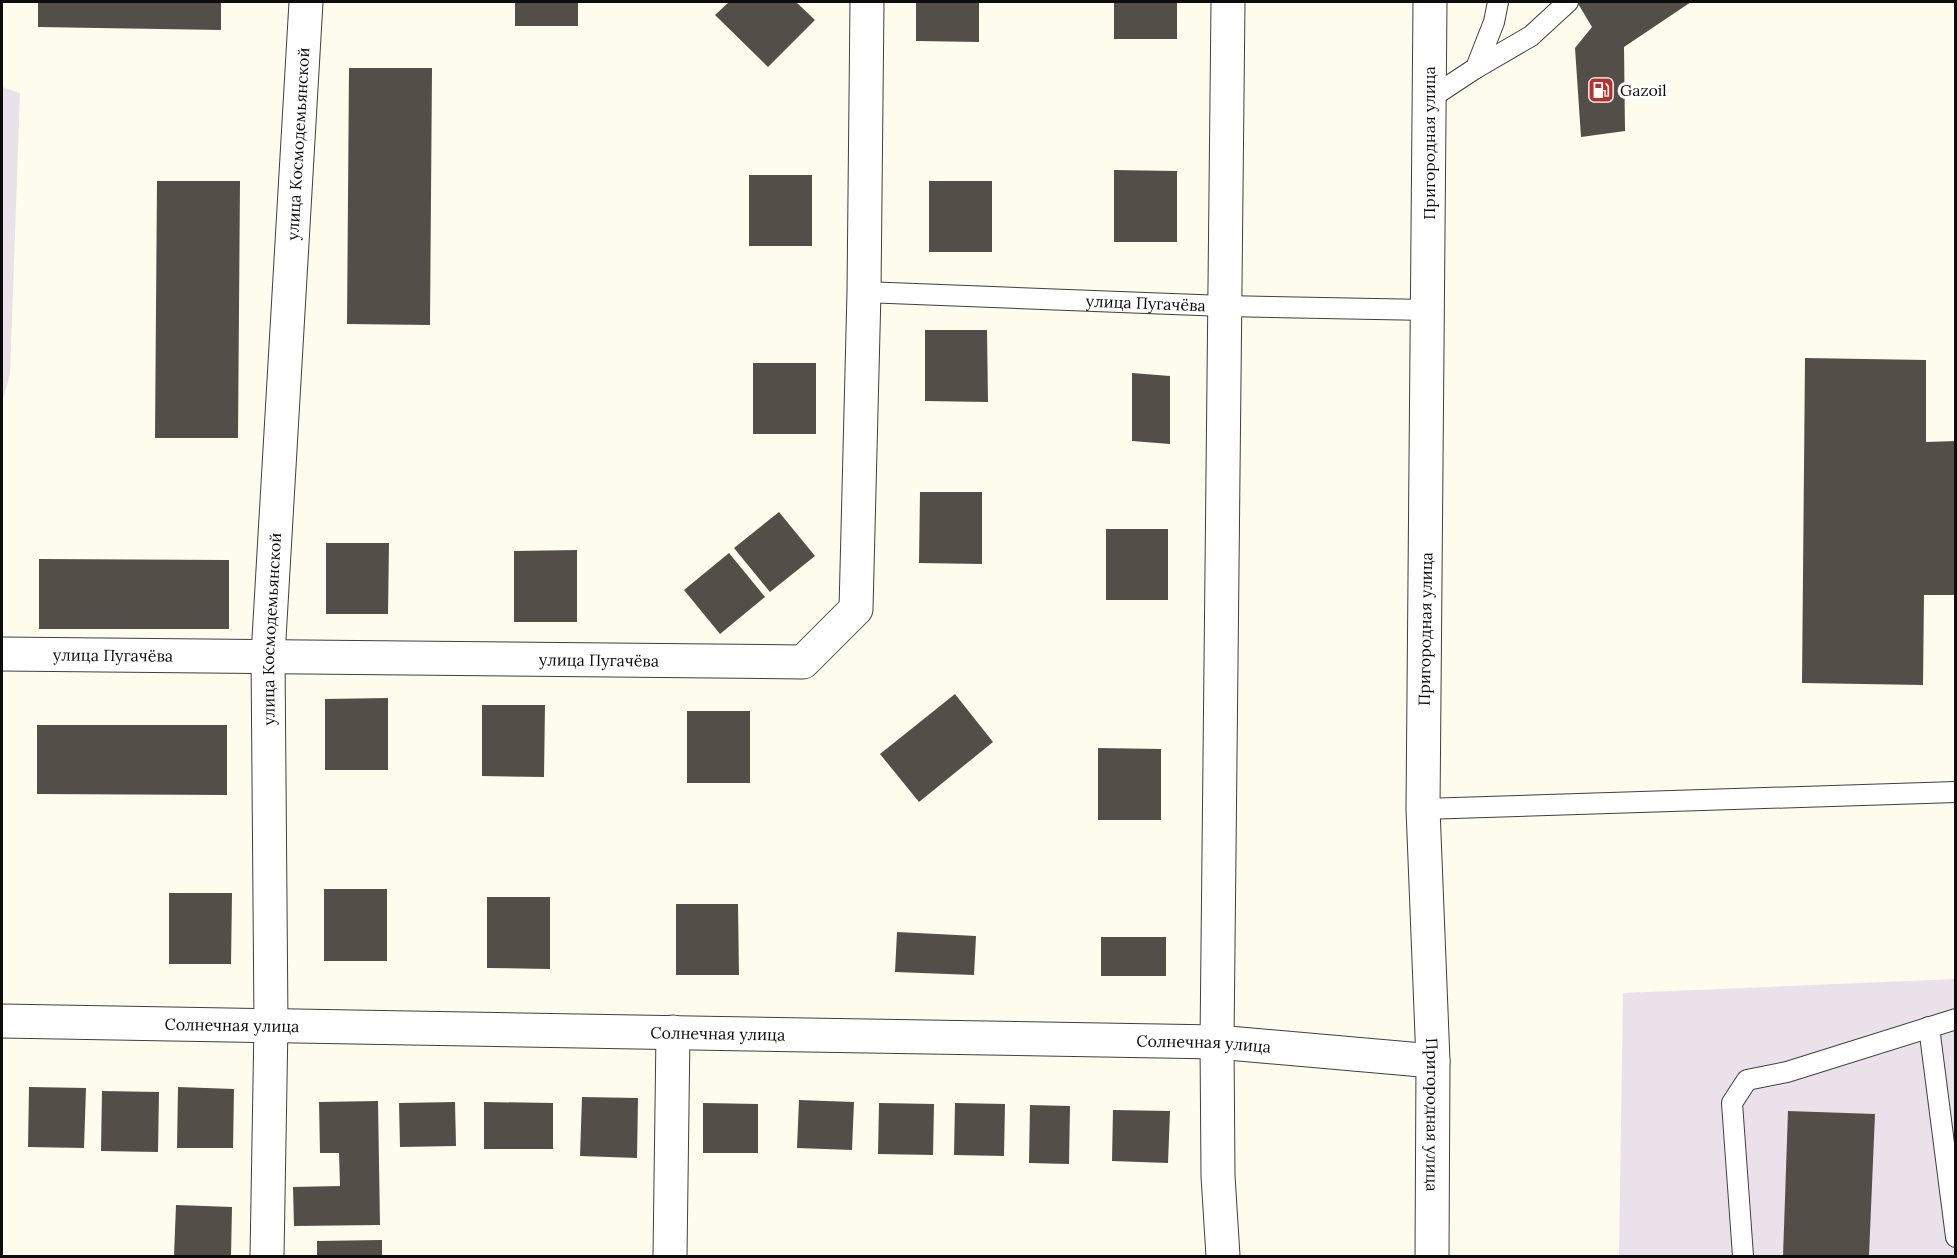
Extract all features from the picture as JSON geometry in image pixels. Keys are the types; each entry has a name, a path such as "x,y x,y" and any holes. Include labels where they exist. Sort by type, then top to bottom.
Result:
{"street":[{"name":"улица Космодемьянской","path":"267,1257 271,1024 268,656 306,2"},
{"name":"улица Пугачёва","path":"2,654 803,662 856,609 864,292 867,2"},
{"path":"1223,1257 1218,1176 1217,1042 1228,2"},
{"name":"Пригородная улица","path":"1430,2 1423,809 1433,1061 1432,1257"},
{"name":"Солнечная улица","path":"2,1021 1217,1042 1433,1061"},
{"path":"670,1257 673,1032"}],"lane":[{"path":"1476,68 1494,22 1498,2"},
{"path":"1430,99 1476,68 1531,36 1568,2"},
{"name":"улица Пугачёва","path":"864,292 1224,306 1428,310"},
{"path":"1423,809 1956,792"},
{"path":"1743,1257 1732,1103 1747,1080 1786,1072 1956,1019"},
{"path":"1929,1027 1956,1237"}],"shaded area":[{"path":"2,87 20,93 10,375 2,402"},
{"path":"1955,979 1955,1256 1619,1256 1623,993"}],"building":[{"path":"38,2 221,2 221,30 38,27"},
{"path":"515,2 578,2 578,26 515,26"},
{"path":"729,2 796,2 815,20 768,67 715,15"},
{"path":"916,2 979,2 979,42 916,41"},
{"path":"1114,2 1177,2 1177,39 1114,39"},
{"name":"Gazoil","path":"1577,2 1691,2 1624,47 1625,131 1581,137 1575,48 1592,27"},
{"path":"349,68 432,68 430,325 347,324"},
{"path":"1114,170 1177,171 1177,242 1114,242"},
{"path":"749,175 812,175 812,246 749,246"},
{"path":"157,181 240,181 238,438 155,438"},
{"path":"929,181 992,181 992,252 929,252"},
{"path":"925,330 987,330 988,402 925,401"},
{"path":"1805,358 1926,360 1926,442 1956,441 1956,595 1924,595 1923,685 1802,683"},
{"path":"753,363 816,363 816,434 753,434"},
{"path":"1132,373 1170,376 1170,444 1132,441"},
{"path":"920,492 982,492 982,564 919,563"},
{"path":"779,512 815,556 770,592 734,548"},
{"path":"1106,529 1168,529 1168,600 1106,600"},
{"path":"326,543 389,543 388,614 326,614"},
{"path":"577,550 577,622 514,622 514,551"},
{"path":"729,553 765,597 720,634 684,590"},
{"path":"39,559 229,560 229,629 39,629"},
{"path":"955,694 993,742 919,802 880,754"},
{"path":"388,698 388,770 325,770 325,699"},
{"path":"482,705 545,705 544,777 482,776"},
{"path":"687,711 750,711 750,783 687,783"},
{"path":"37,725 227,725 227,795 37,794"},
{"path":"1098,748 1161,749 1161,820 1098,820"},
{"path":"324,889 387,889 387,961 324,961"},
{"path":"169,893 232,893 231,964 169,964"},
{"path":"487,897 550,897 550,969 487,968"},
{"path":"676,904 738,904 739,975 676,975"},
{"path":"897,932 976,936 974,975 895,972"},
{"path":"1101,937 1166,937 1166,976 1101,976"},
{"path":"29,1087 86,1088 84,1148 28,1147"},
{"path":"178,1087 234,1089 233,1148 177,1148"},
{"path":"102,1091 159,1092 158,1152 101,1151"},
{"path":"582,1097 638,1098 637,1158 580,1156"},
{"path":"799,1100 854,1102 852,1150 797,1148"},
{"path":"378,1101 380,1225 294,1226 293,1187 340,1186 339,1153 320,1153 319,1102"},
{"path":"455,1102 456,1146 400,1147 399,1103"},
{"path":"484,1102 553,1103 553,1149 484,1149"},
{"path":"703,1103 758,1104 758,1153 703,1153"},
{"path":"879,1103 934,1104 933,1155 878,1154"},
{"path":"955,1103 1005,1104 1004,1156 954,1155"},
{"path":"1030,1105 1070,1106 1069,1164 1029,1163"},
{"path":"1113,1110 1170,1111 1168,1163 1112,1161"},
{"path":"1788,1111 1875,1114 1869,1256 1783,1256"},
{"path":"176,1205 232,1207 231,1256 174,1256"},
{"path":"382,1240 382,1256 317,1256 317,1241"}],"place":[{"name":"Gazoil","path":"1601,90"}]}
